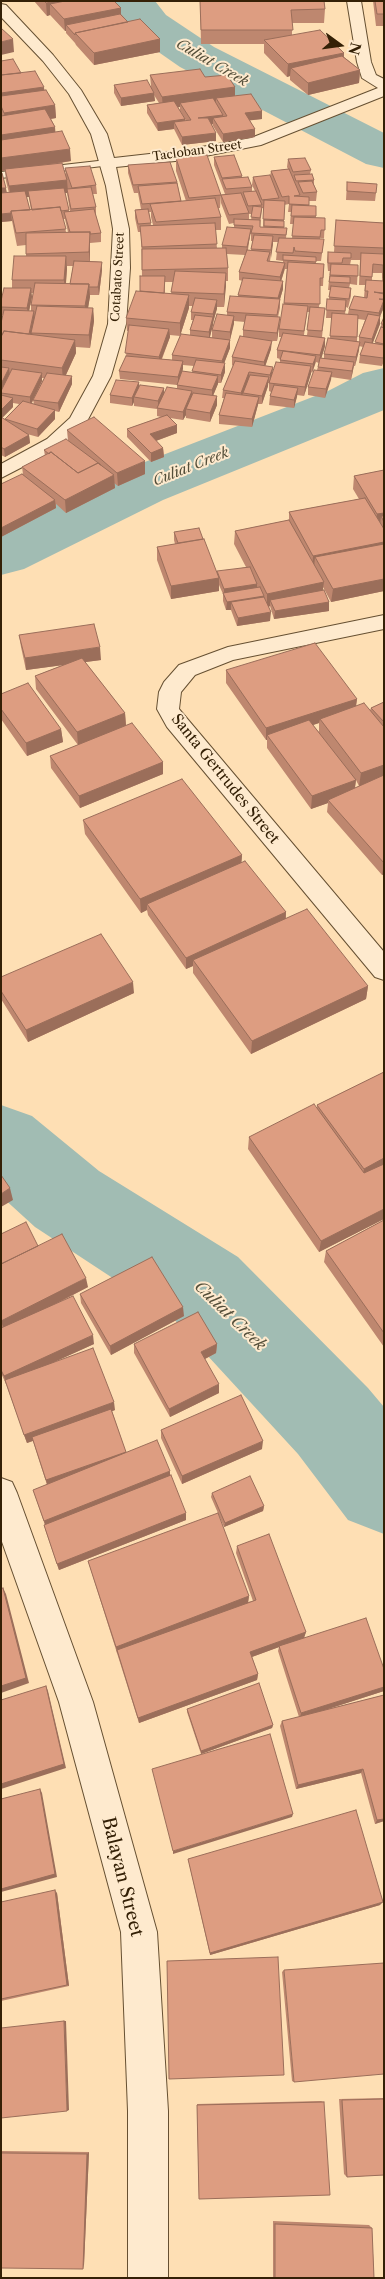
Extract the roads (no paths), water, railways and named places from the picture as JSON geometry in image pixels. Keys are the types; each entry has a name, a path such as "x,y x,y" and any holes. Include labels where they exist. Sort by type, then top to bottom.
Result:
{"street":[{"path":"354,1 364,62 369,78 384,85"},
{"name":"Cotabato Street","path":"1,8 48,58 76,93 98,134 114,186 121,229 121,268 116,324 102,376 78,421 54,443 1,472"},
{"name":"Tacloban Street","path":"107,163 227,149 255,142 384,91"},
{"name":"Santa Gertrudes Street","path":"384,622 228,654 187,670 175,682 170,692 168,709 175,721 384,970"},
{"name":"Balayan Street","path":"1,1493 76,1702 138,1932 148,2111 148,2278"}],"lane":[{"name":"Tacloban Street","path":"1,175 107,163"}],"waterway":[{"name":"Culiat Creek","path":"131,1 150,25 197,57 384,153"},
{"name":"Culiat Creek","path":"1,554 141,486 349,404 384,386"},
{"name":"Culiat Creek","path":"1,1142 67,1199 205,1287 333,1421 384,1485"}]}
